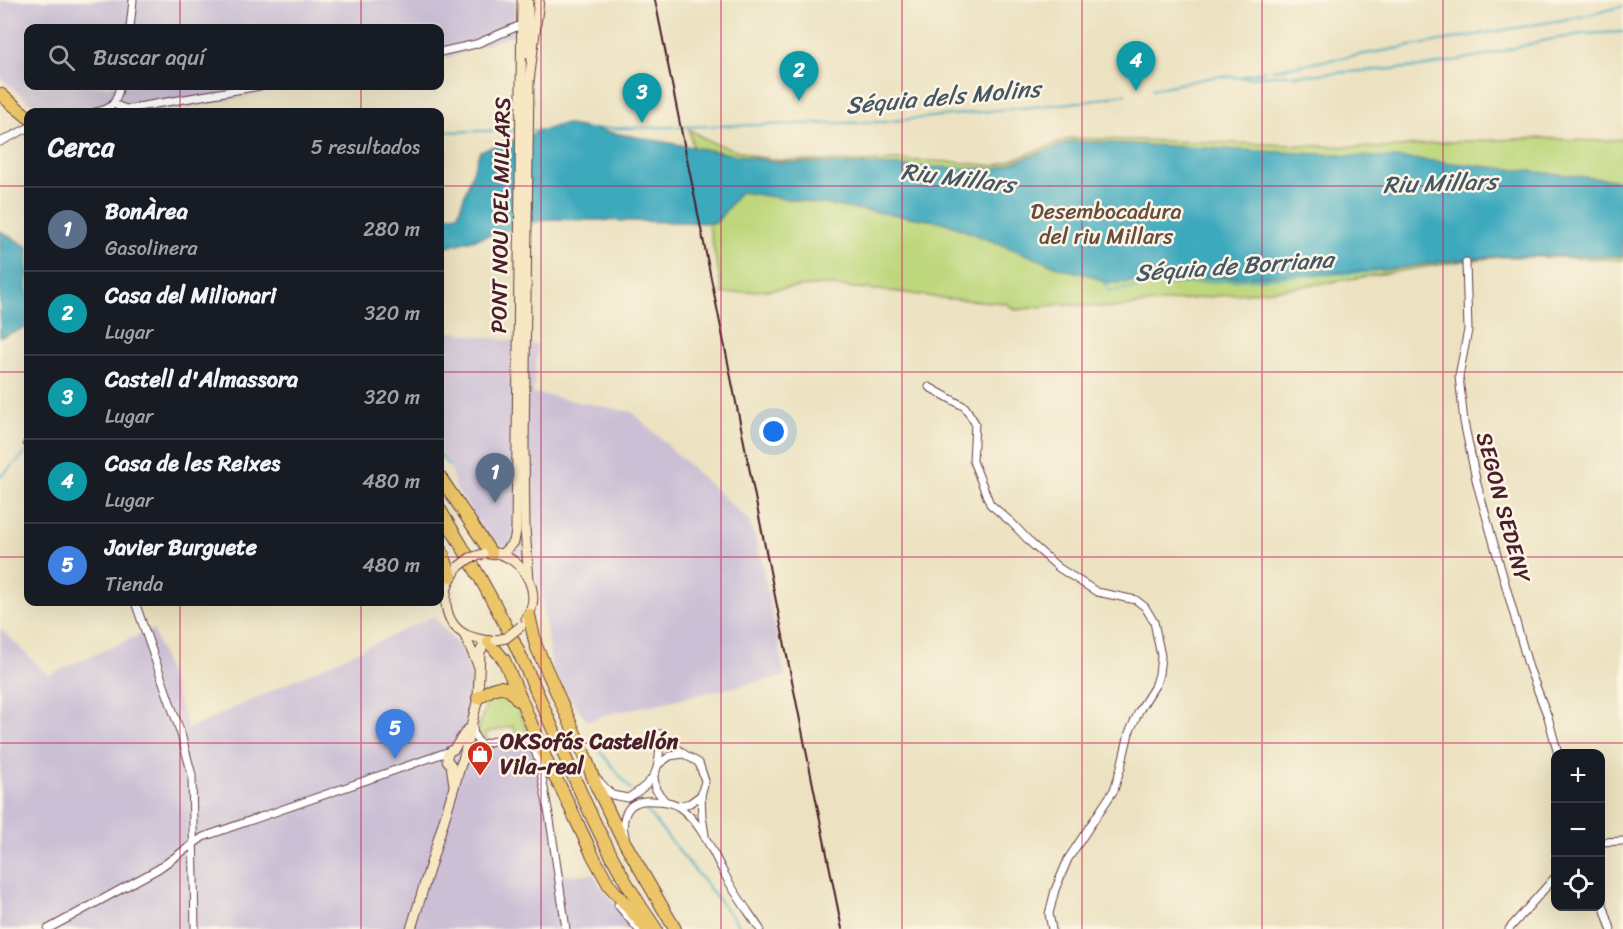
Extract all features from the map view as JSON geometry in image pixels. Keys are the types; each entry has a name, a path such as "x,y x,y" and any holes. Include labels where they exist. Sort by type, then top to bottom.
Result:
{"highway":[{"path":"0,94 24,114"},
{"path":"444,483 492,553"},
{"path":"444,517 484,584 512,639 611,856 636,901 656,929"},
{"path":"444,554 455,572"},
{"path":"529,615 536,646 595,783 618,831 675,929"},
{"path":"490,641 504,660 550,769 592,854 609,885 647,929"},
{"path":"478,698 492,688 502,686 510,689 529,721"}],"main road":[{"path":"522,0 525,82"},
{"path":"525,82 528,70 528,0"},
{"path":"525,82 539,0"},
{"name":"PONT NOU DEL MILLARS","path":"521,349 525,82"},
{"path":"478,667 464,634 452,621 446,604 447,585 455,572 470,558 492,553 514,542 521,349"},
{"path":"464,634 490,641 506,638 521,626 529,615 533,592 525,529 521,349"},
{"path":"492,553 513,560 530,580"},
{"path":"411,929 472,723 478,698 480,652 490,641"},
{"path":"454,787 446,758 472,723"},
{"path":"449,764 456,766 462,759 461,751 452,750"}],"street":[{"path":"130,24 133,0"},
{"path":"444,51 476,44 522,25"},
{"path":"109,108 116,100 119,90"},
{"path":"132,108 237,90"},
{"path":"113,104 123,108"},
{"path":"0,142 24,130"},
{"name":"SEGON SEDENY","path":"1466,262 1468,330 1459,376 1464,422 1477,484 1529,668 1548,717 1557,749"},
{"path":"929,387 965,407 975,423 973,461 990,504 1059,568 1097,592 1136,600 1145,607 1154,622 1161,656 1156,684 1139,711 1129,733 1114,790 1068,859 1055,890 1049,914 1052,929"},
{"path":"136,606 182,734 192,775 195,929"},
{"path":"472,723 474,735 480,745 513,735 524,740 535,751 550,820 566,929"},
{"path":"585,756 598,782 612,795 628,798 639,792 654,777 659,764 660,734 699,763 705,781 701,795 706,840"},
{"path":"48,929 158,869 203,837 452,750"},
{"path":"659,764 670,756 684,754"},
{"path":"428,759 438,759 449,764"},
{"path":"550,769 578,836 606,889 638,929"},
{"path":"654,777 656,790 665,801"},
{"path":"678,806 690,803 701,795"},
{"path":"627,844 623,828 624,817 631,806 644,800 665,801 678,806 694,820 725,876 760,929"},
{"path":"1605,842 1623,841"},
{"path":"1509,929 1551,882"},
{"path":"1605,910 1611,929"}],"shaded area":[{"path":"0,0 515,0 515,34 444,59 444,24 24,24 24,90 281,90 182,108 36,108 0,77"},
{"path":"444,331 538,345 533,393 632,412 748,520 760,553 785,676 605,715 588,721 568,697 552,670 542,595 531,571 514,554 487,535 456,489 449,464 444,457"},
{"path":"434,616 461,649 476,686 469,754 513,737 537,749 564,875 593,874 635,929 0,929 0,628 48,675 153,629 188,729"}],"green space":[{"name":"Desembocadura del riu Millars","path":"689,129 708,141 754,156 778,160 865,162 893,160 995,166 1071,138 1389,148 1447,142 1542,138 1595,141 1623,139 1623,260 1501,257 1299,287 1110,308 1062,304 1016,310 1005,303 822,285 723,294"},
{"path":"503,692 514,701 533,742 515,732 513,726 485,733 487,739 481,740 477,737 489,697 492,693"}],"water":[{"name":"Desembocadura del riu Millars","path":"563,124 776,162 995,169 1073,141 1414,159 1623,181 1623,256 1501,256 1386,270 1114,283 1103,282 1093,276 1063,269 943,222 740,192 716,223 547,219 444,248 444,216 458,214 480,151"},
{"path":"0,231 24,245 24,328 0,337"}],"waterway":[{"path":"1272,70 1585,16 1623,6"},
{"name":"Séquia dels Molins","path":"1153,89 1218,76 1249,78 1421,67 1582,34 1623,32"},
{"name":"Séquia dels Molins","path":"1243,76 1265,71"},
{"name":"Séquia dels Molins","path":"586,129 882,122 1090,101 1125,94"},
{"name":"Séquia dels Molins","path":"444,132 518,130"},
{"name":"Séquia dels Molins","path":"532,130 548,130"},
{"name":"Séquia de Borriana","path":"1103,282 1109,291 1158,285 1372,272"},
{"path":"0,477 24,455"},
{"path":"444,460 449,466"},
{"path":"594,743 631,790"},
{"path":"646,810 742,929"}],"railway":[{"path":"655,0 842,929"}],"place":[{"name":"Casa de les Reixes","path":"1136,91"},
{"name":"Casa del Milionari","path":"799,101"},
{"name":"Castell d'Almassora","path":"642,123"},
{"name":"BonÀrea","path":"495,503"},
{"name":"Javier Burguete","path":"395,759"},
{"name":"OKSofás Castellón Vila-real","path":"480,777"}],"water label":[{"name":"Riu Millars","path":"958,178"},
{"name":"Riu Millars","path":"1440,183"}]}
